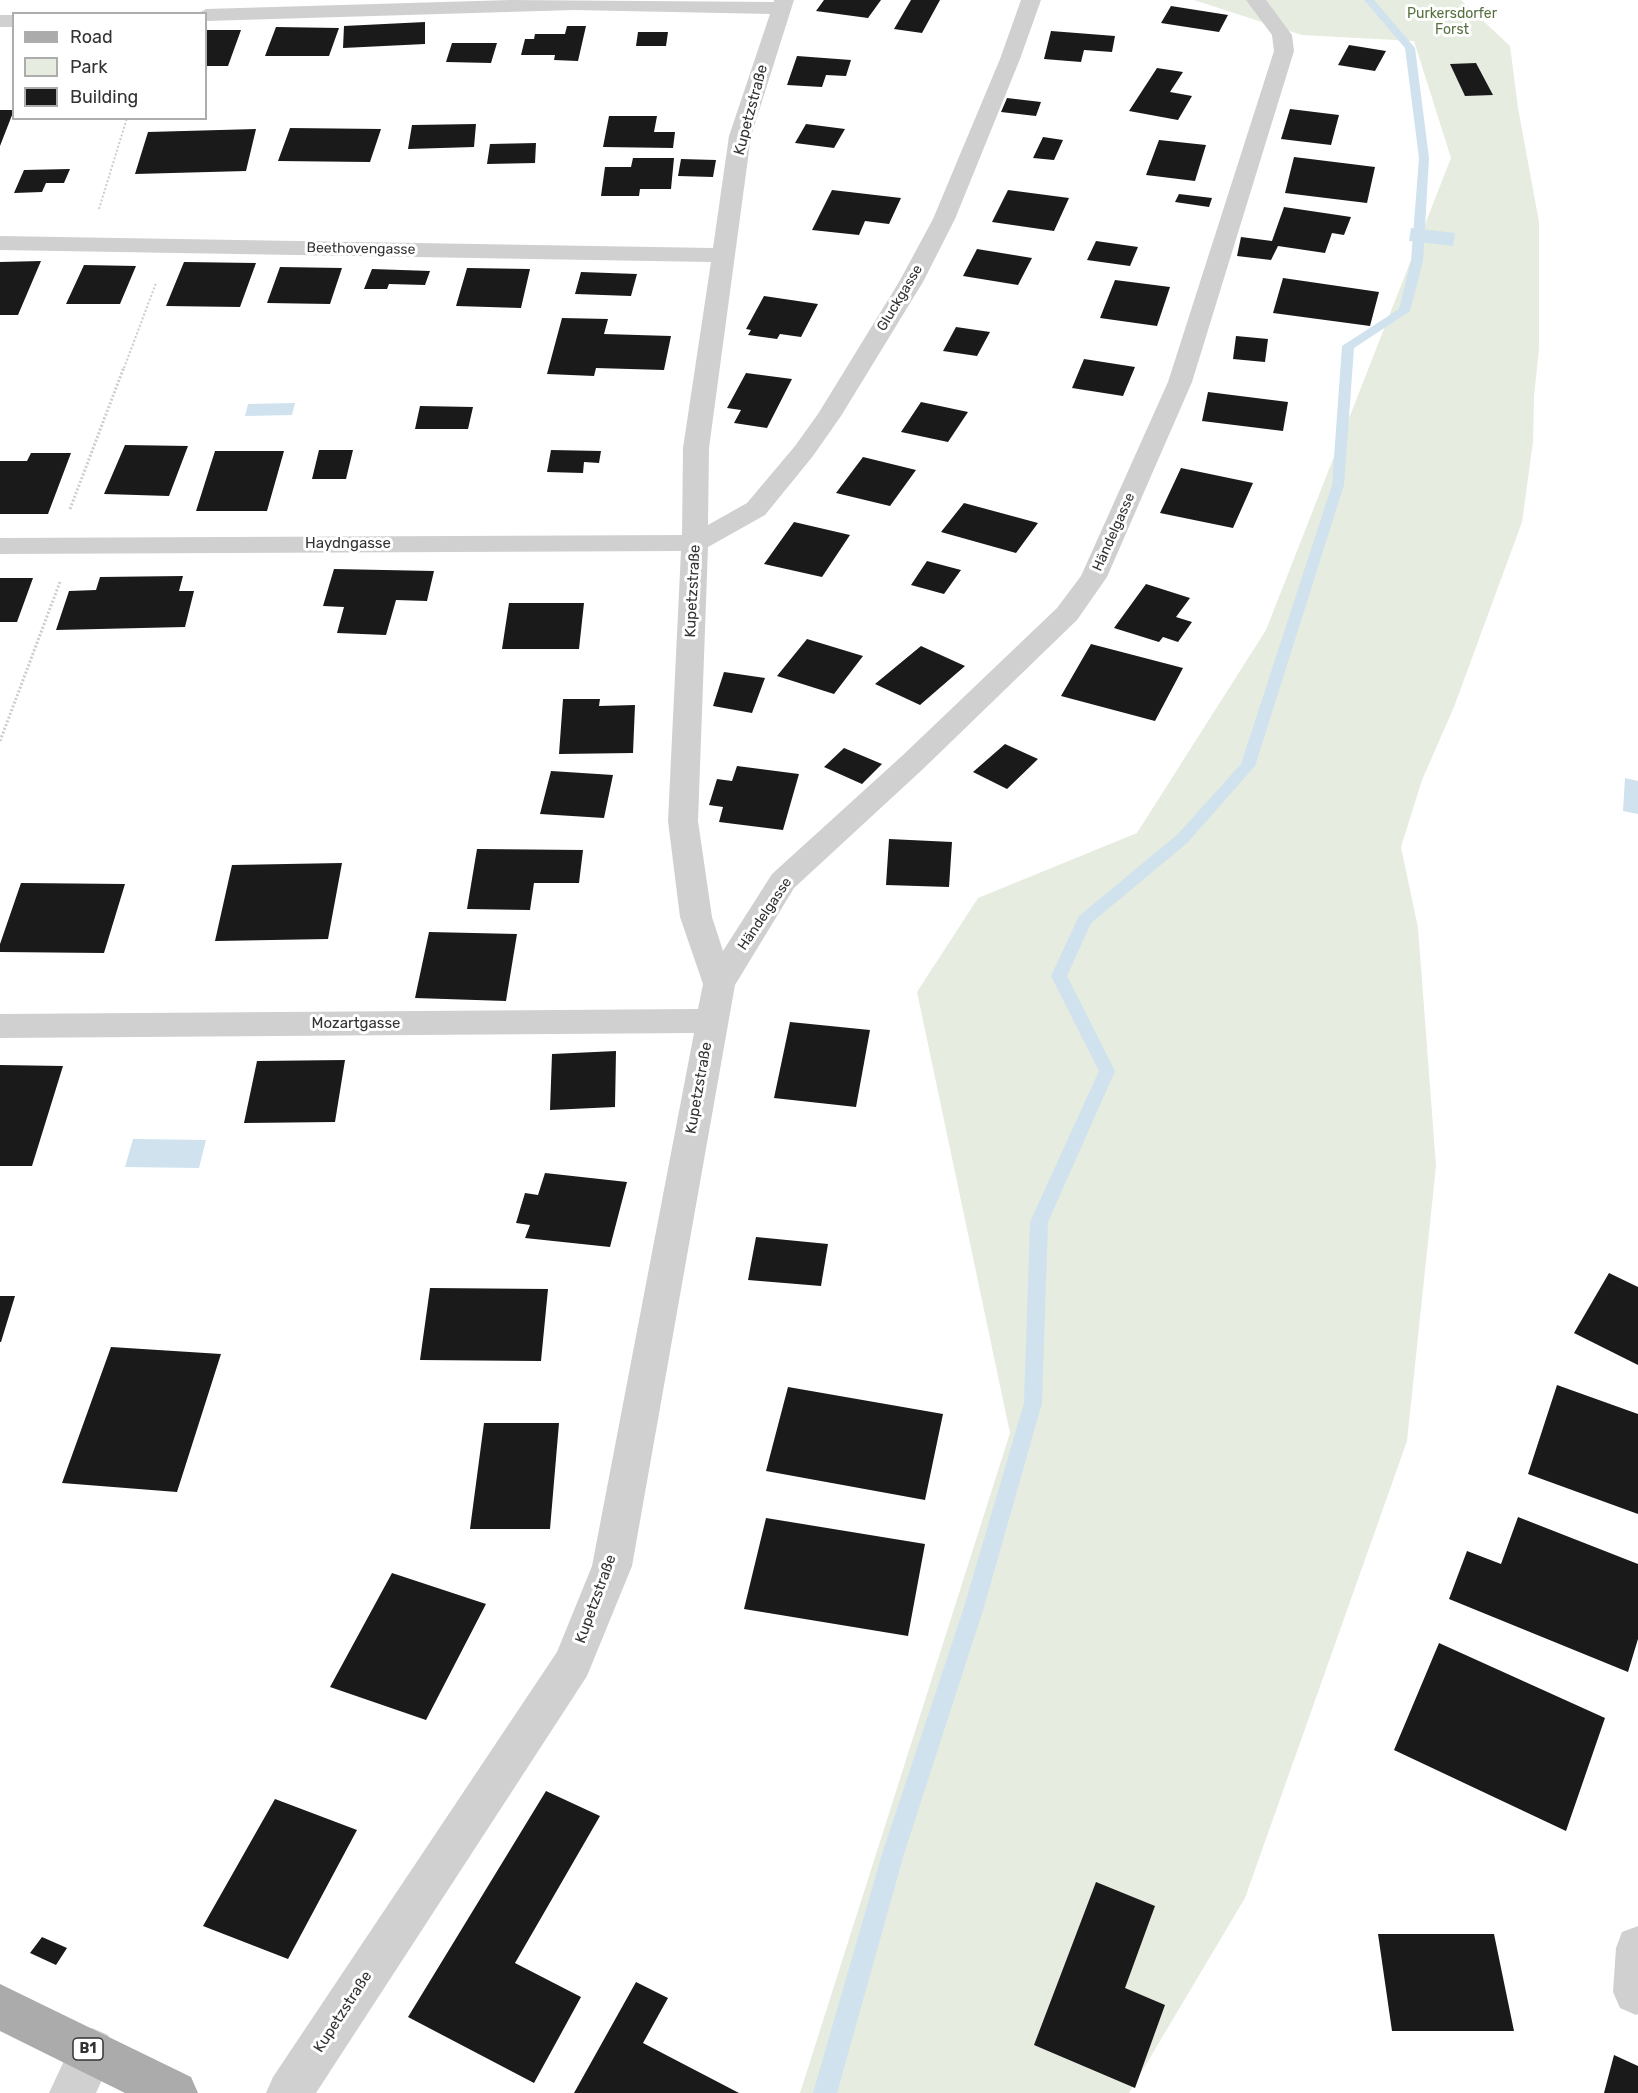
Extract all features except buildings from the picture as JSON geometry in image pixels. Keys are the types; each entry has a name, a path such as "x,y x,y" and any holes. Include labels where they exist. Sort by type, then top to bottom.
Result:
{"main road":[{"name":"B1","path":"0,2007 176,2093"}],"street":[{"name":"Gluckgasse","path":"695,543 756,509 804,452 829,416 911,282 944,219 1010,59 1031,0"},
{"name":"Händelgasse","path":"718,984 783,881 913,762 1066,614 1094,577 1180,382 1284,51 1282,35 1256,0"},
{"path":"207,15 574,4 782,4"},
{"name":"Kupetzstraße","path":"289,2093 573,1663 612,1566 718,984 696,916 683,821 695,543 696,448 722,255 741,136 782,4"},
{"name":"Beethovengasse","path":"0,243 722,255"},
{"name":"Haydngasse","path":"0,546 695,543"},
{"name":"Mozartgasse","path":"0,1026 711,1022"},
{"path":"1636,1992 1638,1948"},
{"path":"72,2093 93,2051"}],"path":[{"path":"88,244 126,120"},
{"path":"0,741 65,545 170,246"}],"green space":[{"name":"Purkersdorfer Forst","path":"1194,0 1461,0 1510,46 1518,108 1539,222 1539,349 1534,396 1533,442 1522,522 1454,707 1422,780 1401,847 1418,928 1436,1166 1407,1441 1245,1898 1129,2093 800,2093 1010,1433 917,992 978,898 1137,833 1266,630 1451,158 1414,41 1302,35"}],"water":[{"path":"1411,228 1455,233 1453,246 1409,241"},
{"path":"295,403 292,415 245,416 248,404"},
{"path":"1625,778 1638,781 1638,814 1623,811"},
{"path":"133,1139 206,1140 199,1168 125,1167"}],"waterway":[{"path":"825,2093 893,1854 974,1607 1033,1403 1039,1222 1107,1071 1059,976 1085,920 1182,839 1248,766 1338,485 1348,346 1404,311 1417,261 1424,158 1410,48 1369,0"}]}
